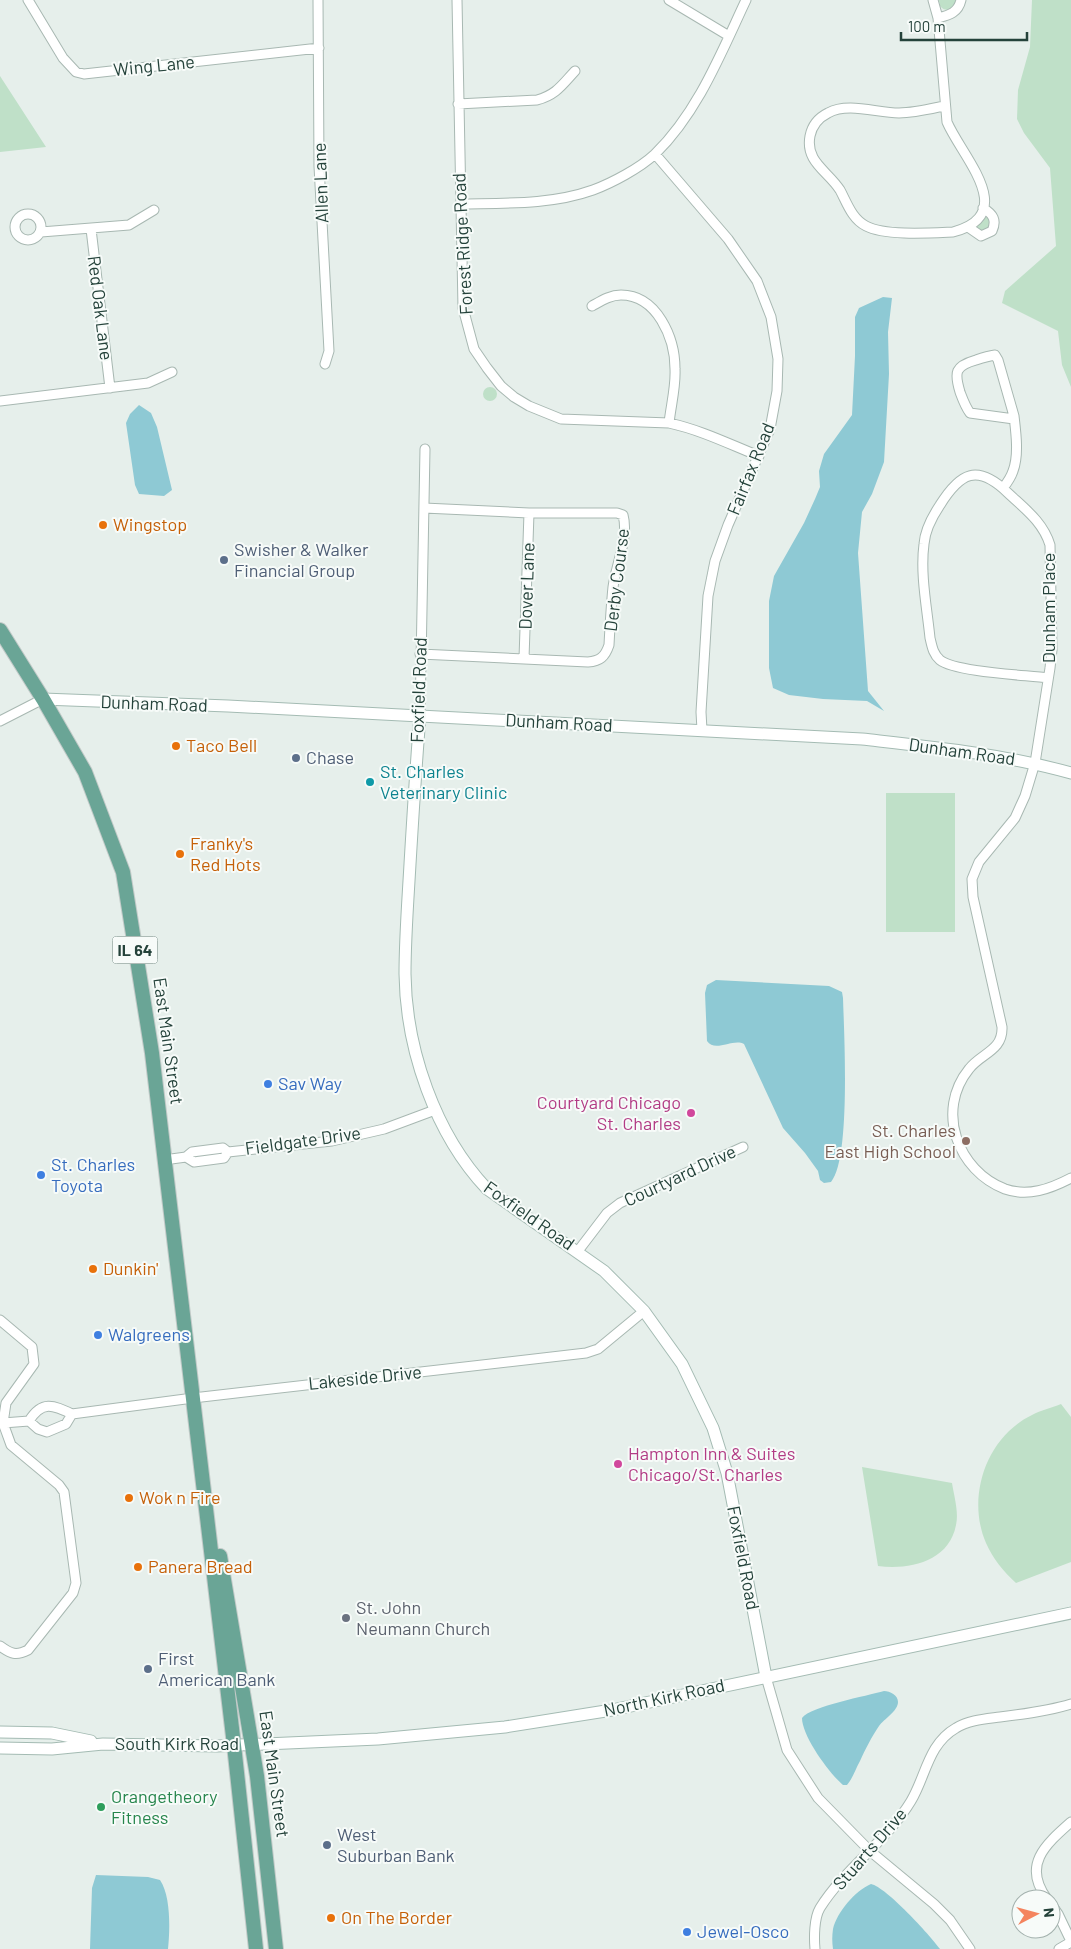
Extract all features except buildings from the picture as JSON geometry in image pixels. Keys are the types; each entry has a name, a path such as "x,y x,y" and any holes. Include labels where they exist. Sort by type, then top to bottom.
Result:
{"main road":[{"name":"East Main Street","path":"0,630 85,772 123,872 152,1053 234,1745 256,1949"},
{"name":"East Main Street","path":"193,1398 252,1744 276,1949"}],"street":[{"name":"Wing Lane","path":"28,0 63,58 76,72 84,74 319,48"},
{"name":"Allen Lane","path":"318,0 319,166 329,351 325,364"},
{"name":"Forest Ridge Road","path":"456,0 464,308 474,349 501,386 514,397 561,420 669,423 717,438 759,456"},
{"path":"669,0 729,36"},
{"path":"460,204 542,201 593,190 634,170 655,154 685,116 710,76 746,0"},
{"path":"933,0 938,18 946,122 981,181 985,203 975,221 953,232 888,232 867,227 860,223 852,213 839,189 813,159 809,149 812,129 817,120 837,109 850,108 900,113 944,106"},
{"path":"938,18 955,12 960,7 961,0"},
{"path":"458,104 536,100 547,97 554,94 575,71"},
{"name":"Fairfax Road","path":"655,154 728,239 758,281 771,317 778,359 777,391 770,428 728,525 715,561 708,596 701,712 702,730"},
{"path":"968,226 981,236 992,231 995,224 993,216 983,208"},
{"path":"41,232 129,225 154,210"},
{"name":"Red Oak Lane","path":"90,229 110,388"},
{"path":"592,306 609,297 621,295 638,299 654,310 665,325 672,344 676,369 669,423"},
{"path":"1003,488 1013,472 1015,464 1014,419 995,355 963,364 959,368 957,382 970,414 1014,419"},
{"path":"0,401 148,383 172,372"},
{"name":"Foxfield Road","path":"425,449 420,716 405,976 412,1035 435,1110 458,1154 472,1173 487,1189 604,1271 644,1311 682,1364 713,1428 726,1473 766,1676"},
{"name":"Dunham Place","path":"1048,678 957,667 939,659 933,650 930,638 923,558 924,542 933,516 950,489 956,482 967,476 986,477 1003,488 1045,530 1050,545 1052,650 1048,678 1035,763 1025,796 1015,818 983,856 972,879 973,897 1003,1037 999,1044 968,1070 957,1090 953,1113 955,1132 961,1152 972,1167 987,1179 1004,1188 1020,1193 1040,1191 1071,1178"},
{"name":"Derby Course","path":"420,654 588,662 601,660 609,646 613,587 624,520 623,515 617,513 529,513 424,508"},
{"name":"Dover Lane","path":"524,658 529,513"},
{"path":"0,721 43,699"},
{"name":"Dunham Road","path":"43,699 862,739 934,747 1035,763 1071,774"},
{"name":"Fieldgate Drive","path":"164,1160 186,1157 194,1162 224,1158 228,1152 332,1141 384,1129 435,1110"},
{"name":"Courtyard Drive","path":"578,1251 607,1213 620,1203 743,1146"},
{"name":"Lakeside Drive","path":"29,1421 38,1409 47,1406 59,1408 72,1414 193,1398 586,1353 598,1349 644,1311"},
{"path":"0,1320 32,1347 34,1364 6,1403 3,1423 11,1445 59,1485 64,1492 76,1583 73,1593 28,1650 18,1655 10,1653 0,1646"},
{"path":"3,1423 29,1421 38,1429 47,1432 66,1424 72,1414"},
{"name":"North Kirk Road","path":"252,1744 378,1740 505,1727 612,1710 1071,1613"},
{"path":"766,1676 787,1750 796,1767 818,1798 870,1851 939,1909 950,1920 970,1949"},
{"name":"Stuarts Drive","path":"815,1949 814,1939 819,1910 839,1882 899,1819 912,1799 934,1750 948,1733 971,1722 1071,1704"},
{"name":"South Kirk Road","path":"0,1732 52,1733 102,1744"},
{"name":"South Kirk Road","path":"0,1748 52,1749 102,1744 252,1744"},
{"path":"1042,1889 1037,1880 1037,1864 1043,1849 1071,1822"},
{"path":"1059,1949 1071,1942 1061,1920"}],"green space":[{"path":"939,0 957,0 952,8 945,10 940,6"},
{"path":"1032,0 1071,0 1071,387 1062,365 1058,331 1002,303 1005,291 1056,246 1050,168 1024,133 1017,119 1018,90 1030,47"},
{"path":"0,76 46,147 0,152"},
{"path":"984,217 989,218 990,221 988,229 979,231 975,227"},
{"path":"487,387 493,387 497,394 493,401 487,401 483,397 483,391"},
{"path":"886,793 955,793 955,932 886,932"},
{"path":"1061,1404 1071,1417 1071,1562 1016,1583 992,1554 980,1525 978,1507 984,1470 992,1453 1016,1425 1042,1410"},
{"path":"862,1467 952,1483 957,1520 952,1538 945,1548 926,1561 914,1565 878,1566"}],"water":[{"path":"883,297 892,298 888,332 889,374 884,462 872,494 862,512 858,553 868,691 884,711 867,701 789,695 773,688 769,668 769,601 774,576 804,523 820,487 819,471 824,454 852,415 855,317 859,308"},
{"path":"139,405 151,413 157,427 172,490 164,496 139,494 135,485 126,423 130,414"},
{"path":"716,980 829,986 842,992 845,1065 844,1123 837,1169 831,1182 824,1183 820,1180 818,1171 783,1128 744,1044 735,1043 715,1046 707,1041 705,993 707,985"},
{"path":"884,1691 895,1695 898,1700 897,1705 893,1712 879,1726 851,1780 847,1785 843,1785 817,1754 806,1734 802,1718 816,1709"},
{"path":"96,1875 148,1877 160,1880 164,1887 168,1904 168,1949 90,1949 92,1888"},
{"path":"871,1884 887,1893 897,1902 940,1949 833,1949 833,1929 838,1916 853,1897"}],"place":[{"name":"Wingstop","path":"103,525"},
{"name":"Swisher & Walker Financial Group","path":"224,560"},
{"name":"Taco Bell","path":"176,746"},
{"name":"Chase","path":"296,758"},
{"name":"St. Charles Veterinary Clinic","path":"370,782"},
{"name":"Franky's Red Hots","path":"180,854"},
{"name":"Sav Way","path":"268,1084"},
{"name":"Courtyard Chicago St. Charles","path":"691,1113"},
{"name":"St. Charles East High School","path":"966,1141"},
{"name":"St. Charles Toyota","path":"41,1175"},
{"name":"Dunkin'","path":"93,1269"},
{"name":"Walgreens","path":"98,1335"},
{"name":"Hampton Inn & Suites Chicago/St. Charles","path":"618,1464"},
{"name":"Wok n Fire","path":"129,1498"},
{"name":"Panera Bread","path":"138,1567"},
{"name":"St. John Neumann Church","path":"346,1618"},
{"name":"First American Bank","path":"148,1669"},
{"name":"Orangetheory Fitness","path":"101,1807"},
{"name":"West Suburban Bank","path":"327,1845"},
{"name":"On The Border","path":"331,1918"},
{"name":"Jewel-Osco","path":"687,1932"}]}
